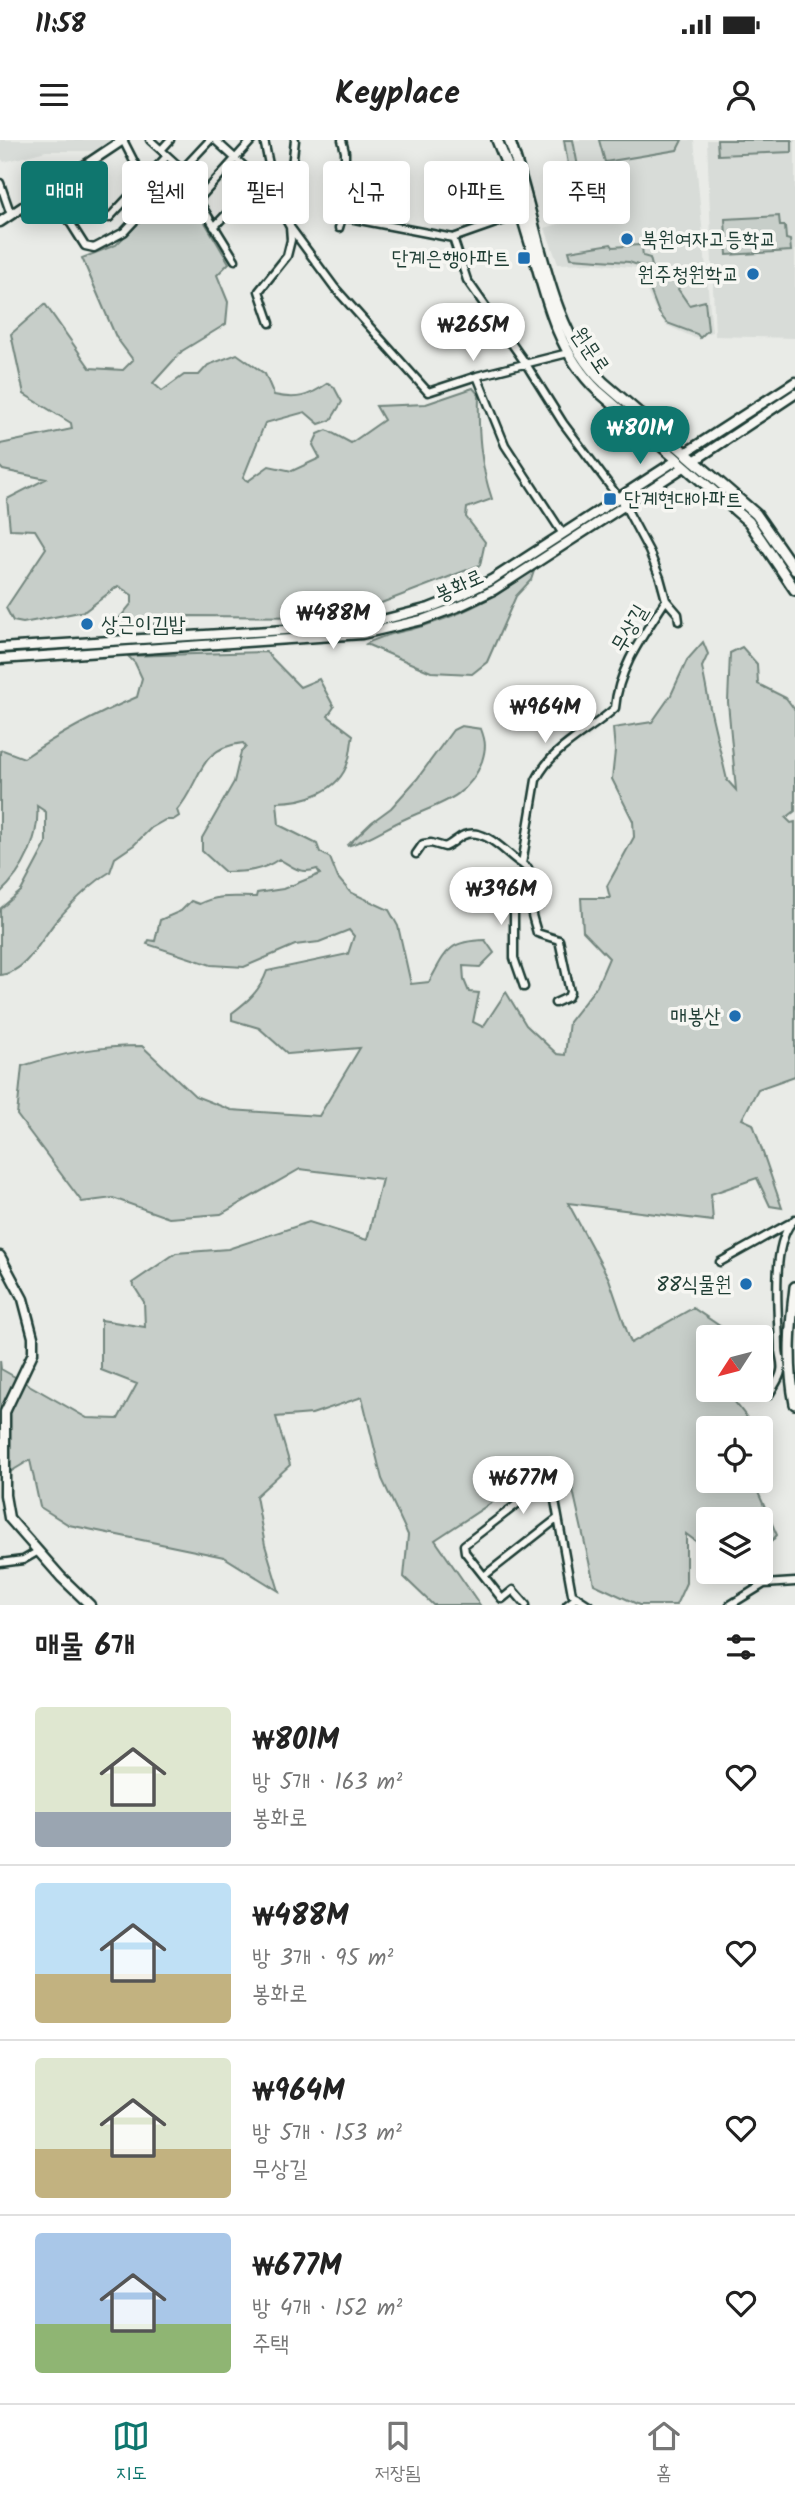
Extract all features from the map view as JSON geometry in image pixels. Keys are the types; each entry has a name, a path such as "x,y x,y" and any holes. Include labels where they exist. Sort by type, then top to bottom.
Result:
{"main road":[{"name":"원문로","path":"498,140 506,161"},
{"name":"원문로","path":"509,140 517,161"},
{"name":"원문로","path":"529,222 585,379 749,522 795,590"},
{"name":"원문로","path":"573,351 592,371 756,514 795,570"},
{"path":"681,463 685,453"},
{"name":"봉화로","path":"681,463 694,461"},
{"path":"795,1287 786,1368 795,1404"}],"street":[{"path":"92,161 123,140 134,161"},
{"path":"150,140 173,161"},
{"path":"161,150 170,140"},
{"path":"192,161 213,140 236,159"},
{"path":"235,260 198,200 252,140"},
{"path":"264,140 268,161"},
{"path":"270,323 259,290 287,256 291,240 288,200 295,140"},
{"path":"342,140 345,161"},
{"path":"163,161 167,156"},
{"path":"0,183 11,215"},
{"path":"109,218 122,205"},
{"path":"0,222 21,208"},
{"path":"214,227 222,218"},
{"path":"71,224 85,246 94,248 124,232 132,224"},
{"path":"288,224 335,288 428,392 573,351"},
{"path":"339,228 341,224"},
{"path":"380,224 453,238 494,224"},
{"name":"무상길","path":"453,238 467,280 526,364 563,424 625,506 656,569 666,600 620,679 615,708 580,733 542,768 536,780 525,866 514,904 514,958 524,988"},
{"path":"477,376 505,445 563,534"},
{"path":"685,453 795,383"},
{"name":"봉화로","path":"694,461 795,394"},
{"name":"봉화로","path":"0,648 333,628 373,623 429,608 462,595 519,564 618,496 681,463"},
{"name":"봉화로","path":"0,659 316,638 396,627 460,606 494,590 625,506 681,463"},
{"path":"666,600 678,614 679,621"},
{"path":"416,854 423,844 445,847 464,835 482,836 525,866"},
{"name":"무상길","path":"525,866 534,879 530,908 537,933 559,940 570,992 568,997 555,1003"},
{"path":"720,1262 795,1219"},
{"path":"774,1387 786,1368 779,1353 780,1330 775,1289 779,1258 789,1224"},
{"path":"0,1256 23,1299 33,1336 33,1353 5,1412 4,1472 9,1518 90,1605"},
{"path":"526,1605 513,1590 502,1598 466,1552 464,1545 538,1488 554,1495 572,1594 589,1605"},
{"path":"484,1576 558,1518"},
{"path":"0,1563 23,1560 37,1552 35,1548"},
{"path":"730,1605 764,1584 795,1582"},
{"path":"568,1605 577,1597"}],"shaded area":[{"path":"0,140 116,140 108,147 95,151 46,151 4,162 0,157"},
{"name":"북원여자고등학교","path":"562,140 694,140 712,332 695,338 666,325 653,305 637,268 594,263 558,264 545,228 559,224 630,224 630,161 566,161"},
{"path":"564,140 573,140 577,161 568,161"},
{"path":"599,140 682,140 677,150 605,161"},
{"name":"원주청원학교","path":"707,140 795,140 795,338 715,336"},
{"path":"717,140 792,140 792,152 718,155"},
{"path":"779,216 780,226 785,226 786,239 790,240 791,251 727,255 725,219"},
{"path":"137,224 206,224 229,263 217,275 228,302 226,324 182,351 153,383 162,391 184,375 199,375 208,365 237,354 265,374 274,395 296,397 328,383 334,387 342,402 331,420 319,424 305,412 265,423 243,478 248,481 269,466 292,471 320,458 313,445 318,434 327,430 351,443 384,420 376,406 426,404 473,388 479,395 481,448 492,499 467,508 466,517 485,542 480,565 345,617 184,616 151,625 117,629 117,621 132,603 132,595 118,586 85,611 23,623 13,621 6,608 46,548 35,530 10,529 7,499 46,479 3,470 0,467 0,444 72,429 71,423 24,394 11,334 45,304 90,368 123,370 133,360 116,337 82,258 116,245"},
{"path":"611,244 613,247 639,245 642,247 643,256 650,258 654,274 668,277 681,275 684,281 678,289 689,305 705,301 708,330 700,338 697,334 667,323 659,313 641,266 629,262 571,258 569,251"},
{"path":"535,568 531,580 516,596 487,662 472,674 431,672 366,644 468,609 496,595"},
{"path":"703,642 708,654 702,667 710,708 727,780 736,790 728,702 730,653 742,647 757,664 758,684 786,698 795,710 795,811 786,818 791,823 795,822 795,1076 758,1089 742,1119 753,1124 782,1208 770,1206 757,1178 711,1194 713,1221 568,1203 609,1279 631,1343 693,1308 718,1325 696,1325 696,1402 735,1402 746,1416 696,1416 696,1493 758,1493 765,1507 696,1507 696,1541 686,1534 686,1583 676,1605 639,1605 594,1584 573,1490 529,1478 435,1540 480,1605 433,1605 404,1577 408,1535 382,1479 362,1397 312,1414 276,1417 290,1465 256,1496 265,1545 279,1591 224,1557 69,1525 40,1507 30,1460 0,1478 0,1360 1,1369 87,1418 118,1419 137,1384 101,1370 101,1320 145,1327 144,1302 132,1283 176,1253 228,1249 309,1222 367,1240 382,1179 300,1169 221,1214 169,1218 113,1198 82,1202 17,1115 22,1066 81,1051 142,1046 195,1096 231,1110 319,1116 360,1048 288,1054 259,1028 232,1020 232,1013 253,995 267,971 348,954 354,936 349,930 319,942 295,945 244,967 211,965 147,944 149,940 155,941 160,920 181,911 191,901 199,904 220,897 256,897 257,893 283,889 320,874 317,869 301,871 279,859 254,870 225,872 202,851 202,838 234,782 241,752 246,747 243,743 228,746 208,759 177,810 179,816 151,828 134,845 115,858 110,872 69,907 26,961 10,973 0,975 0,909 21,891 46,844 46,812 37,806 36,830 29,853 0,893 0,751 24,758 79,725 137,697 142,678 135,663 128,656 266,652 300,687 319,679 334,707 328,716 353,735 349,759 337,781 329,788 298,800 277,802 279,825 317,844 320,852 330,858 338,878 350,892 389,910 398,926 411,984 429,982 444,956 455,946 485,940 494,953 480,967 463,966 464,980 469,992 479,993 473,1022 483,1027 506,992 526,1025 557,1054 565,1055 569,1022 597,986 609,958 583,931 581,898 610,898 607,886 634,837 633,821 612,779 615,751 613,728 652,722 671,695 687,660"},
{"path":"461,726 481,729 485,741 482,761 470,783 452,798 347,846 391,808 417,779 453,730"}],"place":[{"name":"북원여자고등학교","path":"627,239"},
{"name":"단계은행아파트","path":"524,258"},
{"name":"원주청원학교","path":"753,274"},
{"name":"단계현대아파트","path":"610,499"},
{"name":"상근이김밥","path":"87,624"},
{"name":"매봉산","path":"735,1016"},
{"name":"88식물원","path":"746,1284"}]}
